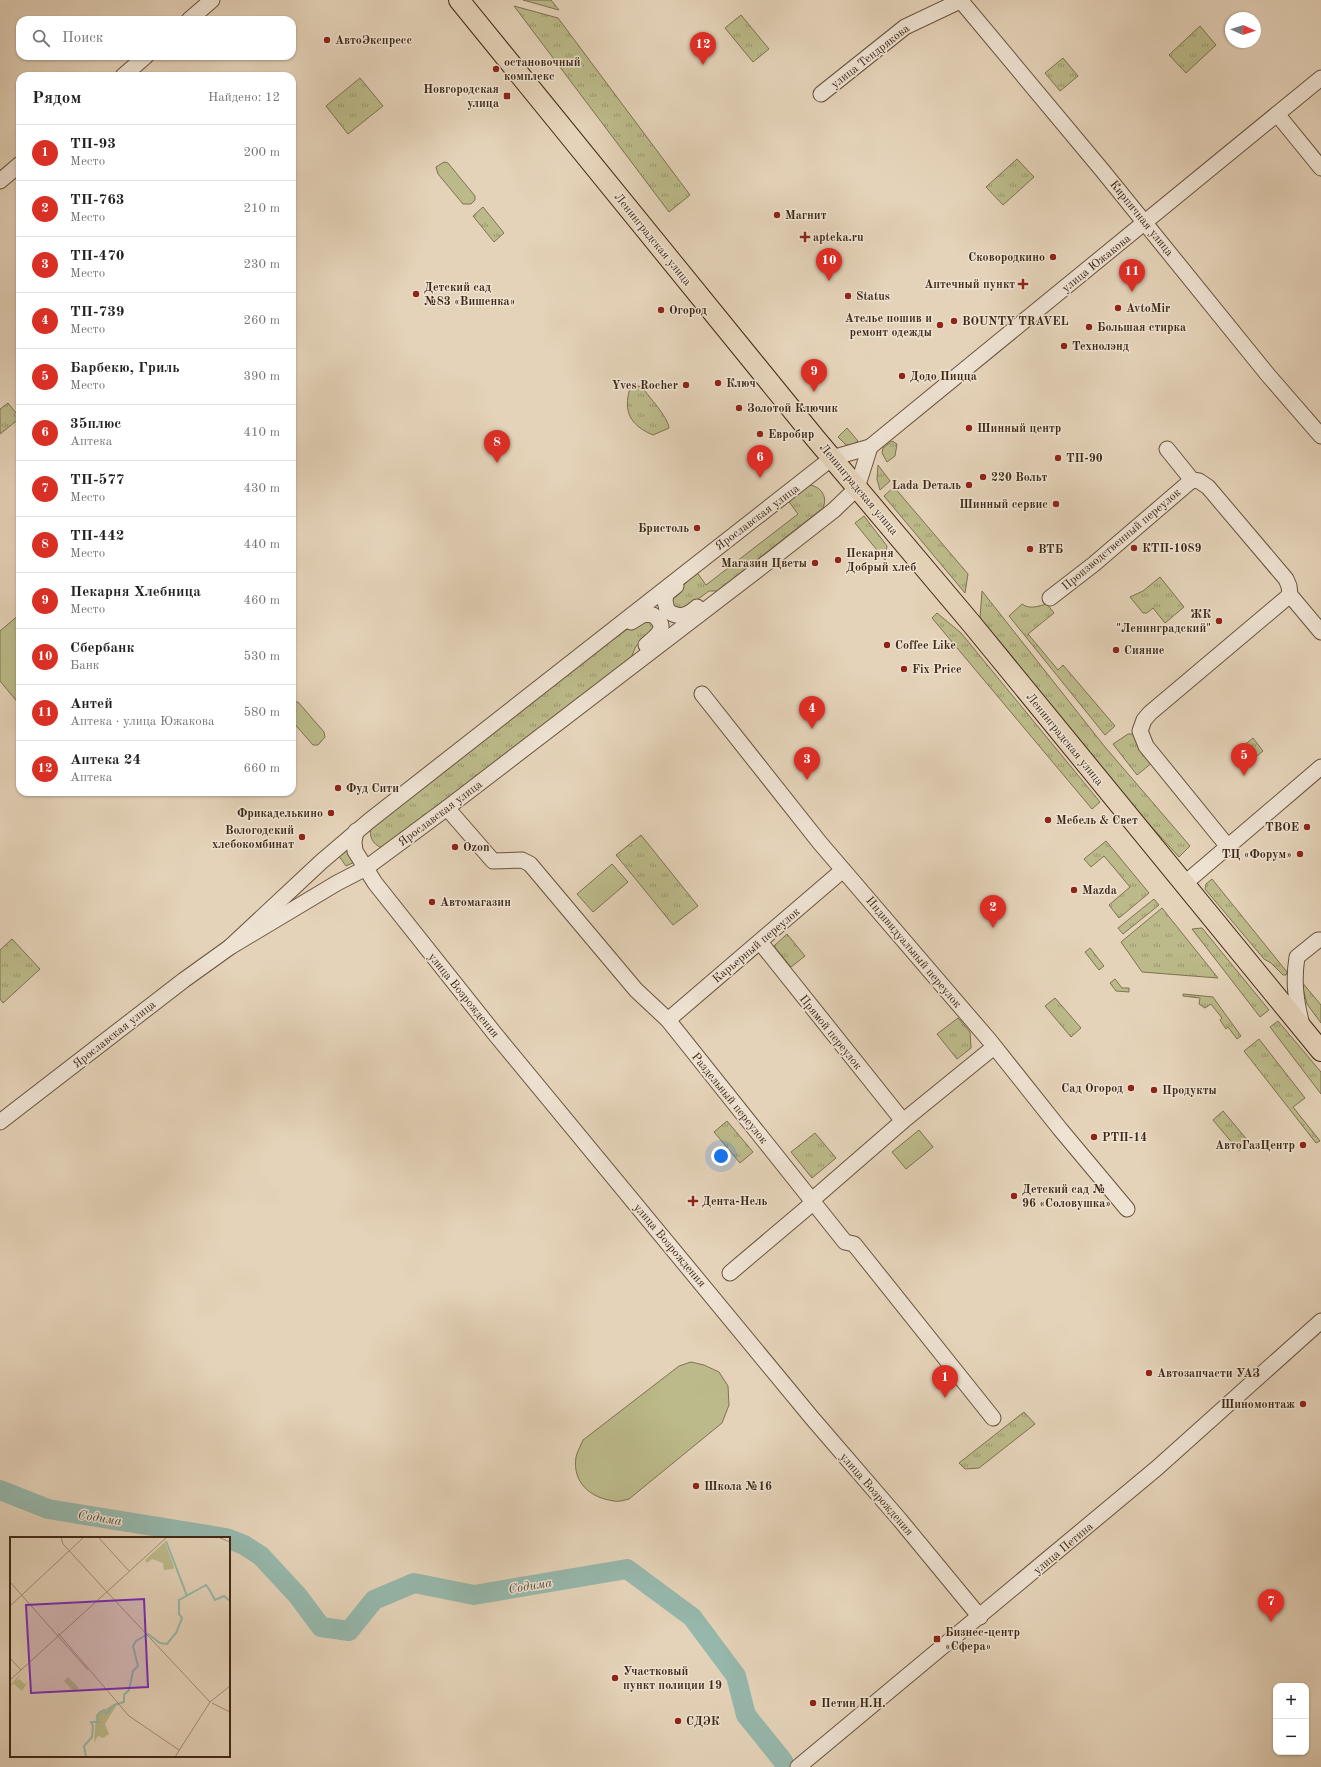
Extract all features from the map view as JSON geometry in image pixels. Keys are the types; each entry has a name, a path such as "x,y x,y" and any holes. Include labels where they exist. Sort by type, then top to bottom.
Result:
{"main road":[{"name":"Ленинградская улица","path":"459,0 832,458 1321,1052"}],"street":[{"path":"194,16 212,0"},
{"name":"улица Тендрякова","path":"821,94 905,27 961,0"},
{"name":"Кирпичная улица","path":"961,0 1268,375 1321,436"},
{"path":"128,72 141,60"},
{"name":"улица Южакова","path":"832,458 870,448 1321,78"},
{"path":"1277,114 1321,168"},
{"path":"0,181 16,167"},
{"path":"857,488 870,448"},
{"name":"Производственный переулок","path":"1168,449 1192,480 1200,481 1208,487 1286,579 1289,586 1290,595 1321,632"},
{"name":"Ярославская улица","path":"230,947 356,831 832,458"},
{"name":"Производственный переулок","path":"1050,598 1094,564 1192,480"},
{"name":"Ярославская улица","path":"1,1120 184,980 230,947 337,883 366,868 639,661 834,510 857,488"},
{"name":"Ярославская улица","path":"681,575 681,582 666,594 666,605 671,613 683,616 691,612 708,598 716,601"},
{"path":"1228,848 1146,746 1140,731 1144,720 1150,713 1290,595"},
{"name":"Ярославская улица","path":"609,633 615,634 644,614 653,615 656,617 660,621 661,627 659,634 640,650 639,661"},
{"name":"Индивидуальный переулок","path":"702,694 843,870 994,1047 1060,1129 1128,1209"},
{"path":"1184,884 1228,848 1321,766"},
{"name":"Раздельный переулок","path":"447,808 493,861 522,860 530,864 636,990 668,1020 845,1242 854,1244 993,1418"},
{"name":"улица Возрождения","path":"356,831 354,842 355,851 375,883 499,1040 812,1418 900,1520 980,1617"},
{"name":"Карьерный переулок","path":"668,1020 843,870"},
{"path":"1303,1030 1297,1006 1294,976 1297,957 1319,940"},
{"name":"Прямой переулок","path":"760,942 903,1121"},
{"path":"730,1273 808,1207 812,1200 903,1121 994,1047"},
{"name":"улица Петина","path":"798,1767 980,1617 1157,1468 1321,1321"}],"green space":[{"path":"523,0 551,0 559,10"},
{"path":"514,6 558,18 690,195 669,212"},
{"path":"741,15 769,49 753,62 725,28"},
{"path":"1200,26 1216,45 1186,73 1169,55"},
{"path":"1063,58 1078,76 1060,91 1045,73"},
{"path":"360,78 383,106 348,134 326,106"},
{"path":"1017,159 1034,177 1003,205 986,187"},
{"path":"444,162 448,163 475,196 475,200 471,204 463,204 438,174 436,167"},
{"path":"483,207 504,233 494,242 473,216"},
{"path":"637,386 642,387 658,407 668,423 669,428 653,435 639,427 630,417 627,404 628,396 630,388"},
{"path":"8,403 16,413 16,421 0,434 0,409"},
{"path":"847,428 858,441 852,445 846,445 838,437"},
{"path":"892,441 897,444 895,456 887,462 882,453 883,448"},
{"path":"878,465 890,481 880,490 877,479"},
{"path":"809,485 817,487 824,496 825,500 823,508 717,591 709,591 682,611 672,606 672,595 686,583 686,578 696,571 706,585 798,514 787,499"},
{"path":"894,487 968,574 965,593 884,496"},
{"path":"864,516 887,546 885,560 855,523"},
{"path":"1160,577 1184,607 1165,623 1153,608 1147,613 1143,613 1130,597 1143,591"},
{"path":"982,591 1105,747 1190,846 1179,857 1111,782 980,618"},
{"path":"1022,604 1031,607 1047,604 1054,613 1028,634 1058,670 1063,665 1115,726 1105,735 1009,616"},
{"path":"937,613 961,633 1100,802 1092,809 932,618"},
{"path":"16,617 16,700 0,681 0,631"},
{"path":"641,619 654,622 654,632 636,646 631,658 392,846 382,848 374,842 370,834 371,827 607,638 614,639"},
{"path":"296,702 298,702 324,732 325,737 318,745 313,745 296,726"},
{"path":"1128,734 1133,734 1153,762 1137,775 1113,744"},
{"path":"1253,738 1263,751 1252,760 1242,747"},
{"path":"641,835 698,906 673,925 616,855"},
{"path":"1106,841 1149,893 1119,918 1109,905 1130,887 1104,856 1091,867 1084,859"},
{"path":"348,846 357,861 346,866 338,855"},
{"path":"612,864 628,882 593,912 577,894"},
{"path":"1212,879 1287,972 1286,975 1283,975 1271,963 1264,959 1205,889 1206,884"},
{"path":"1154,899 1159,905 1123,934 1118,928"},
{"path":"1162,908 1218,978 1142,972 1121,942"},
{"path":"1202,928 1269,1010 1260,1017 1192,929"},
{"path":"787,934 805,956 791,967 774,946"},
{"path":"12,939 40,969 3,1003 0,999 0,950"},
{"path":"1090,948 1104,966 1099,970 1085,952"},
{"path":"1115,979 1122,988 1129,988 1129,992 1116,991 1110,983"},
{"path":"1301,981 1321,1005 1321,1023 1307,1004"},
{"path":"1183,994 1213,997 1241,1036 1237,1039 1228,1027 1226,1029 1220,1020 1222,1018 1211,1004 1205,1008 1199,1004 1200,998 1183,996"},
{"path":"1055,998 1081,1028 1071,1037 1045,1006"},
{"path":"958,1018 970,1032 971,1048 957,1059 937,1034"},
{"path":"1278,1021 1321,1072 1321,1094 1270,1027"},
{"path":"1259,1039 1305,1098 1293,1107 1320,1141 1316,1143 1244,1051"},
{"path":"1223,1111 1249,1142 1239,1151 1213,1120"},
{"path":"727,1121 753,1152 740,1163 714,1132"},
{"path":"919,1130 933,1147 906,1169 892,1152"},
{"path":"815,1133 836,1158 812,1178 791,1152"},
{"path":"691,1362 704,1365 719,1372 728,1386 729,1405 722,1423 629,1499 614,1501 598,1497 591,1493 580,1482 577,1474 576,1457 583,1440 679,1366"},
{"path":"1024,1412 1035,1424 979,1468 965,1469 959,1463"}],"waterway":[{"name":"Содима","path":"0,1490 48,1509 220,1537"},
{"name":"Содима","path":"230,1539 244,1545 261,1556 298,1596 321,1627 349,1631 374,1600 414,1583 474,1595 627,1569 692,1617 736,1676 746,1715 783,1761 785,1767"}],"place":[{"name":"АвтоЭкспресс","path":"327,40"},
{"name":"Аптека 24","path":"703,65"},
{"name":"остановочный комплекс","path":"496,69"},
{"name":"Новгородская улица","path":"507,96"},
{"name":"Магнит","path":"777,215"},
{"name":"apteka.ru","path":"805,237"},
{"name":"Сковородкино","path":"1053,257"},
{"name":"Сбербанк","path":"829,281"},
{"name":"Аптечный пункт","path":"1023,284"},
{"name":"Антей","path":"1132,292"},
{"name":"Детский сад №83 «Вишенка»","path":"416,294"},
{"name":"Status","path":"848,296"},
{"name":"AvtoMir","path":"1118,308"},
{"name":"Огород","path":"661,310"},
{"name":"BOUNTY TRAVEL","path":"954,321"},
{"name":"Ателье пошив и ремонт одежды","path":"940,325"},
{"name":"Большая стирка","path":"1089,327"},
{"name":"Технолэнд","path":"1064,346"},
{"name":"Додо Пицца","path":"902,376"},
{"name":"Ключ","path":"718,383"},
{"name":"Yves Rocher","path":"686,385"},
{"name":"Пекарня Хлебница","path":"814,392"},
{"name":"Золотой Ключик","path":"739,408"},
{"name":"Шинный центр","path":"969,428"},
{"name":"Евробир","path":"760,434"},
{"name":"ТП-90","path":"1058,458"},
{"name":"ТП-442","path":"497,463"},
{"name":"220 Вольт","path":"983,477"},
{"name":"35плюс","path":"760,478"},
{"name":"Lada Dеталь","path":"969,485"},
{"name":"Шинный сервис","path":"1056,504"},
{"name":"Бристоль","path":"697,528"},
{"name":"КТП-1089","path":"1134,548"},
{"name":"ВТБ","path":"1030,549"},
{"name":"Пекарня Добрый хлеб","path":"838,560"},
{"name":"Магазин Цветы","path":"815,563"},
{"name":"ЖК \"Ленинградский\"","path":"1219,621"},
{"name":"Coffee Like","path":"887,645"},
{"name":"Сияние","path":"1116,650"},
{"name":"Fix Price","path":"904,669"},
{"name":"ТП-739","path":"812,729"},
{"name":"Барбекю, Гриль","path":"1244,776"},
{"name":"ТП-470","path":"807,780"},
{"name":"Фуд Сити","path":"338,788"},
{"name":"Фрикаделькино","path":"331,813"},
{"name":"Мебель & Свет","path":"1048,820"},
{"name":"ТВОЕ","path":"1307,827"},
{"name":"Вологодский хлебокомбинат","path":"302,837"},
{"name":"Ozon","path":"455,847"},
{"name":"ТЦ «Форум»","path":"1300,854"},
{"name":"Mazda","path":"1074,890"},
{"name":"Автомагазин","path":"432,902"},
{"name":"ТП-763","path":"993,928"},
{"name":"Сад Огород","path":"1131,1088"},
{"name":"Продукты","path":"1154,1090"},
{"name":"РТП-14","path":"1094,1137"},
{"name":"АвтоГазЦентр","path":"1303,1145"},
{"name":"Детский сад № 96 «Соловушка»","path":"1014,1196"},
{"name":"Дента-Нель","path":"693,1201"},
{"name":"Автозапчасти УАЗ","path":"1149,1373"},
{"name":"ТП-93","path":"945,1398"},
{"name":"Шиномонтаж","path":"1303,1404"},
{"name":"Школа №16","path":"696,1486"},
{"name":"ТП-577","path":"1271,1622"},
{"name":"Бизнес-центр «Сфера»","path":"937,1639"},
{"name":"Участковый пункт полиции 19","path":"615,1678"},
{"name":"Петин Н.Н.","path":"813,1703"},
{"name":"СДЭК","path":"678,1721"}]}
